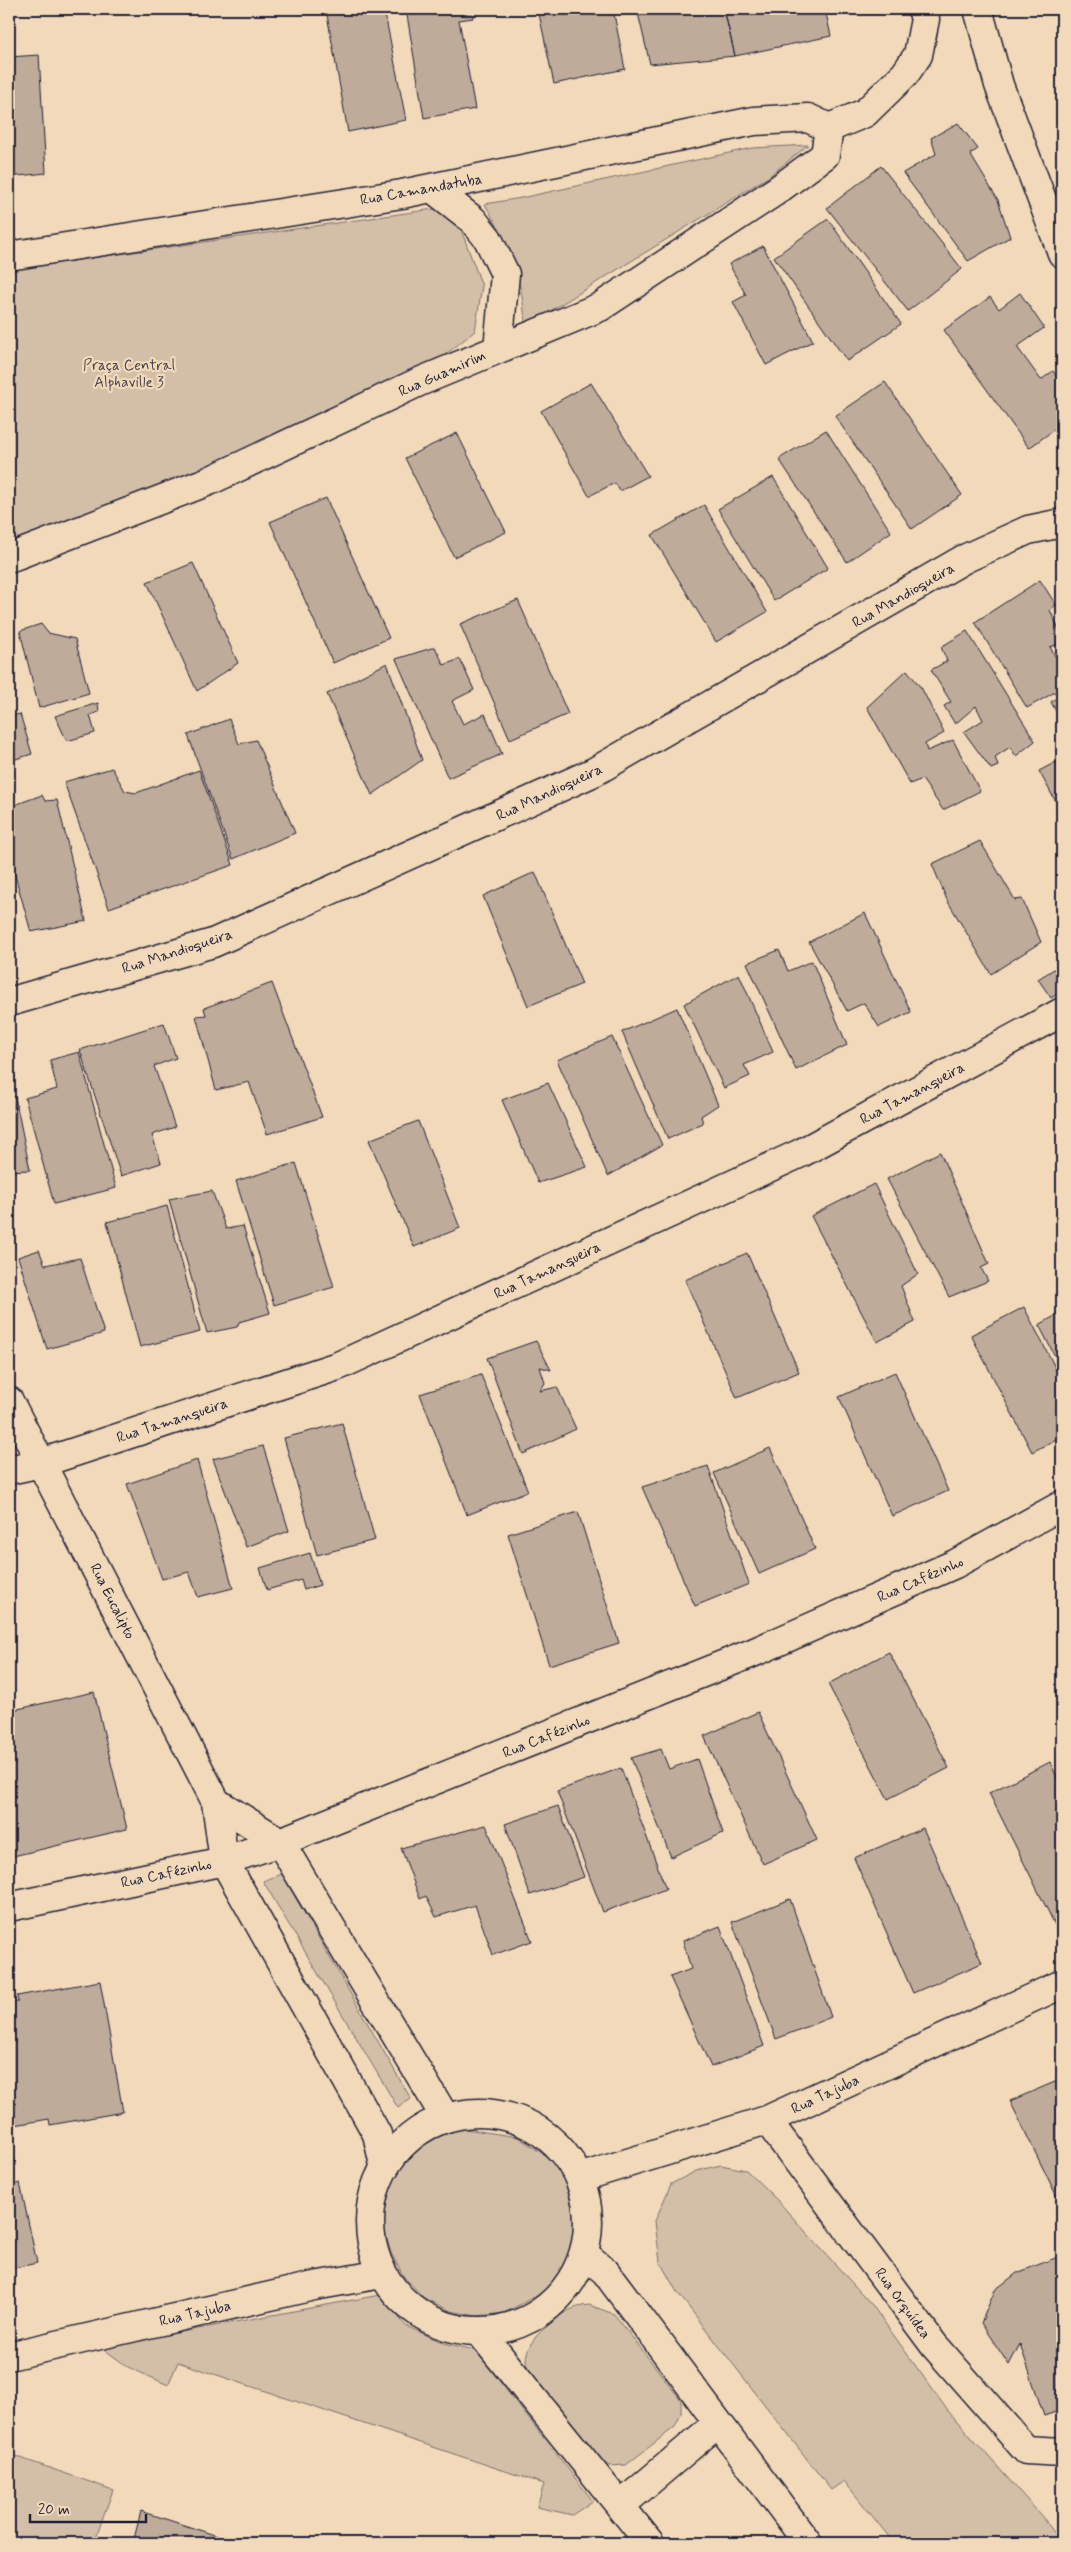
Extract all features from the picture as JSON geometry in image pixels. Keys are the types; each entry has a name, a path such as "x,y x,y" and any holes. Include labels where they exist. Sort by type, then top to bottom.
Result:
{"street":[{"path":"829,128 865,113 905,74 918,55 925,19 922,9"},
{"path":"978,9 999,85 1062,253"},
{"name":"Rua Camandatuba","path":"9,256 432,188 754,120 808,118 829,128"},
{"name":"Rua Guamirim","path":"9,558 222,476 419,382 600,307 776,191 825,155 829,128"},
{"path":"432,188 478,226 488,239 505,274 498,349"},
{"name":"Rua Mandioqueira","path":"9,1002 213,943 594,772 964,559 1028,530 1062,523"},
{"name":"Rua Tamanqueira","path":"9,1470 41,1464 338,1366 801,1154 1062,1012"},
{"name":"Rua Eucalipto","path":"9,1401 216,1802 224,1860"},
{"name":"Rua Cafézinho","path":"9,1908 224,1860 280,1842 750,1654 954,1564 1062,1505"},
{"path":"216,1802 280,1842 445,2117"},
{"path":"224,1860 377,2134 384,2165"},
{"name":"Rua Tajuba","path":"578,2178 767,2120 1062,1984"},
{"path":"477,2112 508,2116 537,2130 562,2150 578,2178 587,2202 588,2228 584,2254 569,2285 544,2309 514,2325 479,2331 450,2327 423,2316 400,2298 382,2274 370,2238 371,2201 384,2165 400,2144 421,2128 445,2117 477,2112"},
{"name":"Rua Orquídea","path":"767,2120 934,2344 1026,2450 1062,2452"},
{"path":"584,2254 605,2271 808,2543"},
{"name":"Rua Tajuba","path":"9,2356 314,2286 382,2274"},
{"path":"479,2331 650,2543"},
{"path":"620,2506 718,2423"}],"green space":[{"path":"808,145 768,177 542,316 525,322 517,275 501,233 485,204 521,198 752,148"},
{"name":"Praça Central Alphaville 3","path":"441,208 460,227 482,286 475,331 416,378 208,473 9,544 9,270"},
{"path":"282,1874 411,2099 398,2108 263,1881"},
{"path":"459,2128 518,2137 543,2154 561,2169 576,2220 569,2253 560,2277 538,2295 504,2313 477,2316 451,2311 424,2298 404,2277 391,2253 383,2225 383,2199 395,2174 408,2156 432,2140"},
{"path":"721,2165 746,2170 777,2200 872,2305 948,2411 1044,2519 1062,2543 894,2543 844,2481 831,2490 677,2292 660,2262 655,2221 671,2184 696,2171"},
{"path":"380,2295 406,2326 444,2343 475,2350 593,2501 572,2515 537,2507 544,2484 178,2362 168,2385 128,2367 101,2347"},
{"path":"589,2305 614,2314 681,2400 681,2414 675,2427 626,2465 611,2466 597,2461 545,2397 536,2384 526,2362 529,2347 542,2330 566,2312 576,2307"},
{"path":"9,2454 113,2490 94,2543 9,2543"}],"building":[{"path":"326,9 384,9 406,120 348,132"},
{"path":"406,9 472,9 473,18 459,20 475,109 424,118"},
{"path":"538,9 613,9 625,69 554,84"},
{"path":"637,9 724,9 735,56 650,64"},
{"path":"724,9 825,9 831,36 735,56"},
{"path":"39,55 46,173 9,177 9,57"},
{"path":"958,123 978,149 970,154 998,200 1010,237 968,261 903,173 936,154 931,138"},
{"path":"881,166 962,269 908,311 827,208"},
{"path":"828,219 901,324 847,361 774,257"},
{"path":"763,246 813,341 766,365 733,302 746,295 729,264"},
{"path":"1020,293 1044,328 1017,347 1041,380 1053,371 1062,385 1062,424 1029,448 944,330 990,297 999,309"},
{"path":"885,382 962,495 912,529 835,416"},
{"path":"591,383 648,476 620,491 615,483 589,496 541,411"},
{"path":"826,430 891,532 847,562 779,459"},
{"path":"457,433 506,532 454,557 405,458"},
{"path":"773,477 828,568 774,601 718,509"},
{"path":"326,498 389,638 333,663 270,522"},
{"path":"704,505 767,612 716,642 652,535"},
{"path":"193,563 238,663 197,691 147,582"},
{"path":"1040,580 1056,605 1050,610 1062,636 1062,643 1050,647 1062,668 1059,677 1062,688 1027,708 975,622"},
{"path":"518,600 568,714 510,739 460,624"},
{"path":"41,624 48,633 75,639 89,693 39,708 20,631"},
{"path":"967,631 1035,741 1016,756 1010,747 995,757 998,766 991,769 964,732 983,720 976,706 955,724 944,706 951,702 931,670 947,661 941,647"},
{"path":"9,640 13,656 9,659"},
{"path":"435,647 444,665 460,659 474,690 452,701 463,724 485,714 502,754 448,778 396,659"},
{"path":"387,663 422,760 372,795 327,694"},
{"path":"907,670 922,689 944,733 925,744 927,751 953,740 980,791 943,810 922,779 910,784 867,707"},
{"path":"9,691 12,703 9,704"},
{"path":"1062,694 1062,722 1051,702"},
{"path":"98,703 99,712 90,715 95,733 67,741 55,716"},
{"path":"20,714 32,754 9,761 9,717"},
{"path":"229,719 239,744 256,740 295,833 233,859 188,735"},
{"path":"1056,762 1060,770 1062,768 1062,813 1039,771"},
{"path":"112,768 125,791 136,793 199,770 233,865 109,908 64,782"},
{"path":"42,795 45,801 57,800 86,921 31,932 9,854 9,807"},
{"path":"980,841 1015,900 1022,899 1041,942 991,974 947,900 932,864"},
{"path":"535,872 582,984 528,1006 483,896"},
{"path":"865,913 911,1012 879,1027 864,1003 847,1011 809,942"},
{"path":"779,950 788,971 812,961 847,1045 796,1070 747,963"},
{"path":"1062,964 1062,991 1051,998 1038,979"},
{"path":"739,974 773,1052 744,1065 750,1076 724,1088 684,1004"},
{"path":"272,983 322,1117 267,1134 249,1082 216,1090 196,1016 206,1015 204,1008"},
{"path":"677,1008 718,1105 701,1116 703,1123 668,1139 622,1032"},
{"path":"164,1023 176,1058 154,1066 175,1127 152,1135 161,1163 121,1176 80,1050"},
{"path":"612,1037 662,1145 608,1176 557,1060"},
{"path":"79,1052 116,1188 54,1204 25,1098 57,1089 50,1060"},
{"path":"548,1083 587,1167 538,1183 502,1100"},
{"path":"15,1097 30,1170 9,1171 9,1098"},
{"path":"418,1121 460,1228 414,1247 369,1140"},
{"path":"940,1152 989,1264 981,1268 988,1281 949,1297 887,1179"},
{"path":"296,1163 334,1287 274,1305 236,1181"},
{"path":"874,1184 918,1274 901,1286 915,1322 877,1342 811,1216"},
{"path":"212,1191 226,1229 243,1226 270,1313 239,1322 237,1327 207,1333 169,1199"},
{"path":"167,1206 200,1332 140,1347 107,1222"},
{"path":"39,1250 45,1265 80,1258 104,1333 47,1349 18,1257"},
{"path":"747,1253 799,1372 737,1398 685,1280"},
{"path":"1024,1307 1062,1381 1062,1436 1032,1452 971,1335"},
{"path":"1062,1312 1062,1370 1039,1325"},
{"path":"536,1341 551,1370 540,1367 545,1383 540,1391 557,1387 576,1429 523,1454 487,1358"},
{"path":"895,1372 948,1491 892,1516 839,1397"},
{"path":"481,1375 528,1491 467,1515 420,1394"},
{"path":"342,1423 375,1540 317,1555 284,1438"},
{"path":"263,1446 289,1531 246,1547 213,1459"},
{"path":"770,1448 815,1549 759,1574 714,1473"},
{"path":"197,1460 233,1588 198,1597 189,1572 162,1579 127,1484"},
{"path":"708,1466 749,1584 695,1606 642,1487"},
{"path":"578,1512 619,1643 549,1665 508,1534"},
{"path":"310,1553 320,1585 304,1590 301,1580 267,1590 260,1568"},
{"path":"889,1652 949,1768 888,1799 828,1684"},
{"path":"94,1692 127,1829 9,1857 9,1711"},
{"path":"758,1712 817,1840 763,1864 704,1736"},
{"path":"661,1749 669,1769 697,1759 723,1833 671,1857 631,1758"},
{"path":"1050,1762 1062,1788 1062,1924 1056,1927 989,1793"},
{"path":"621,1768 666,1889 603,1912 557,1791"},
{"path":"558,1806 584,1877 530,1895 505,1824"},
{"path":"486,1825 532,1941 493,1955 475,1905 436,1917 426,1896 420,1899 401,1848"},
{"path":"923,1828 982,1963 913,1993 854,1858"},
{"path":"790,1899 831,2017 776,2039 732,1922"},
{"path":"720,1926 764,2046 711,2067 670,1977 691,1969 683,1941"},
{"path":"100,1981 123,2112 50,2125 49,2119 9,2126 9,2003 18,2002 17,1996"},
{"path":"1062,2079 1062,2207 1010,2101"},
{"path":"20,2183 37,2263 9,2269 9,2186"},
{"path":"1058,2257 1062,2267 1062,2410 1044,2416 1020,2344 1009,2365 981,2323 995,2290 1017,2273"},
{"path":"141,2511 239,2543 133,2543"}]}
